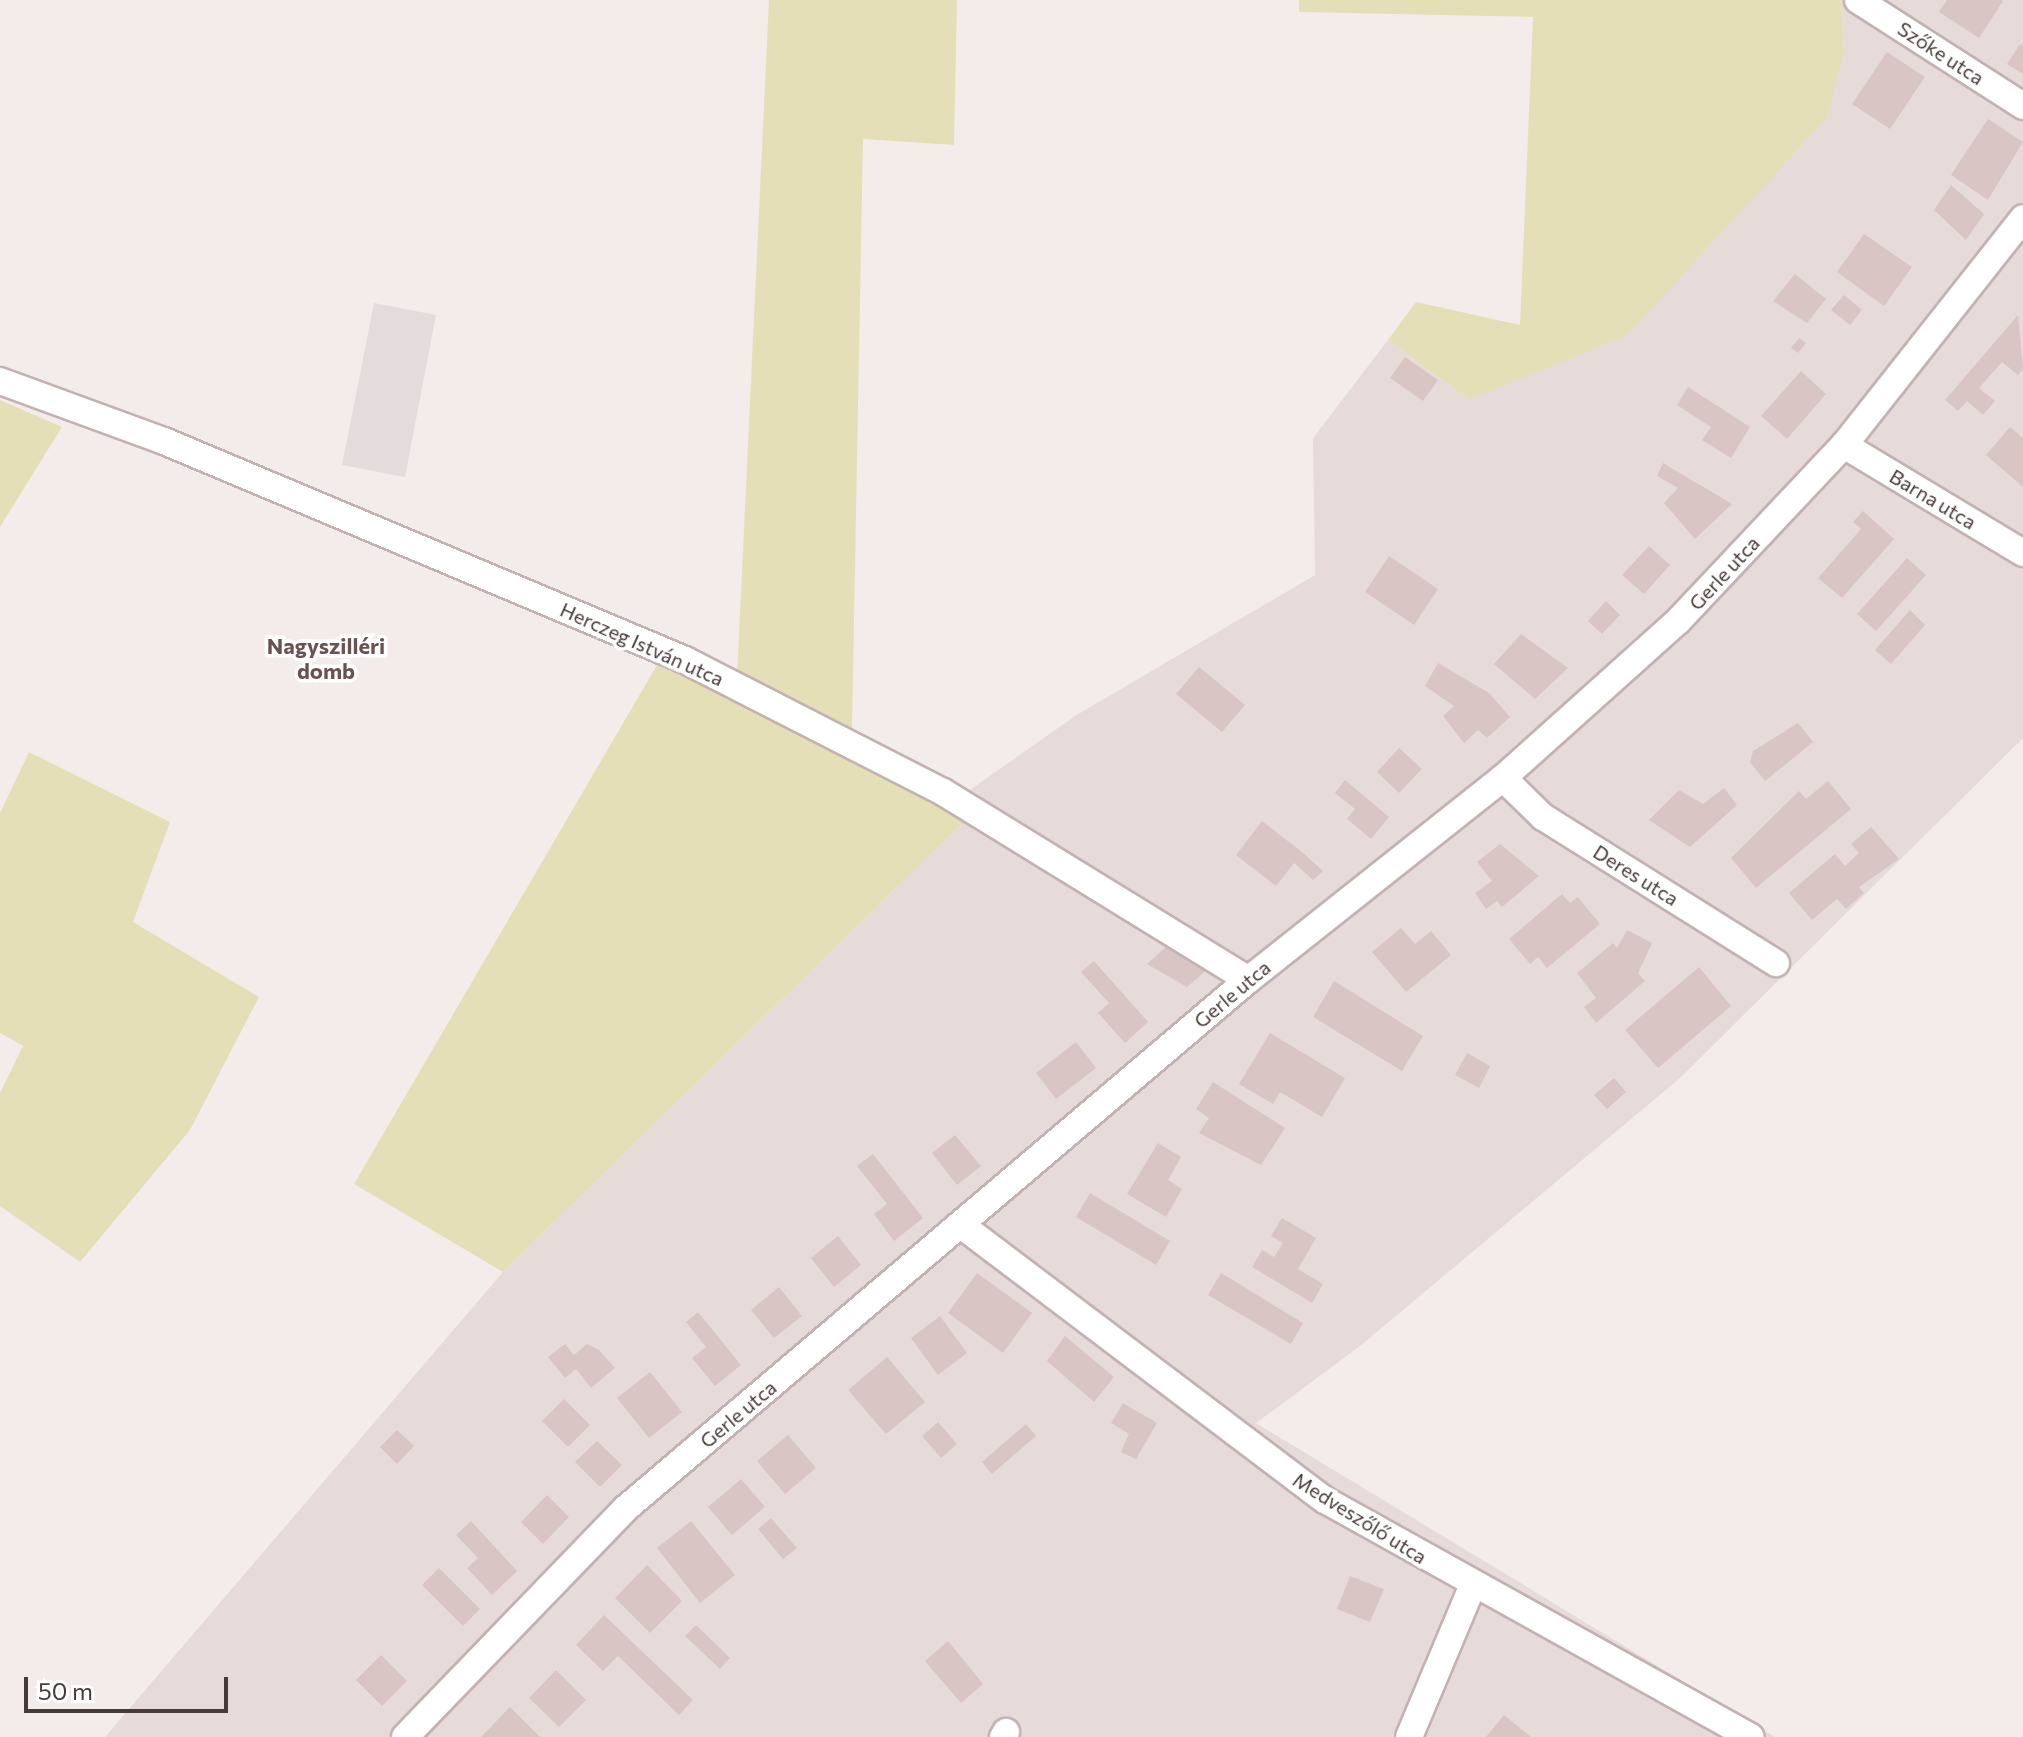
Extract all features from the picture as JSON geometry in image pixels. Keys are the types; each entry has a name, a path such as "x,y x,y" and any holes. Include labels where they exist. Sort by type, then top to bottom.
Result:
{"street":[{"name":"Szőke utca","path":"1858,0 2023,106"},
{"name":"Gerle utca","path":"405,1737 625,1509 1248,980 1503,778 1678,621 1844,445 2023,218"},
{"name":"Herczeg István utca","path":"0,381 164,441 685,660 943,792 1248,980"},
{"name":"Barna utca","path":"1844,445 2023,553"},
{"name":"Deres utca","path":"1503,778 1543,817 1776,963"},
{"name":"Medveszőlő utca","path":"961,1225 1325,1500 1472,1587 1750,1737"},
{"path":"1409,1737 1472,1587"}],"shaded area":[{"path":"769,0 957,0 954,145 863,139 852,729 984,802 503,1272 354,1184 657,665 736,698"},
{"path":"1299,0 1841,0 1844,53 1826,119 1626,336 1469,400 1388,340 1416,302 1520,325 1533,17 1299,12"},
{"path":"1841,0 2023,0 2023,738 1679,1079 1360,1346 1256,1423 1775,1737 105,1737 503,1272 984,802 967,792 1075,716 1315,575 1313,438 1388,340 1469,400 1844,53"},
{"path":"374,303 436,315 405,477 342,465"},
{"path":"0,400 62,427 0,527"},
{"path":"29,752 170,822 133,922 259,997 190,1130 80,1262 0,1206 0,1093 23,1046 0,1033 0,813"}],"building":[{"path":"1947,0 2003,1 1979,38 1939,12"},
{"path":"2020,44 2023,46 2023,74 2007,64"},
{"path":"1887,52 1925,77 1890,129 1852,104"},
{"path":"1988,119 2023,142 1988,200 1951,175"},
{"path":"1951,185 1984,214 1966,240 1934,210"},
{"path":"1864,234 1912,267 1884,306 1837,272"},
{"path":"1795,274 1826,299 1807,323 1773,301"},
{"path":"1844,295 1862,310 1850,325 1831,310"},
{"path":"2018,315 2023,369 2018,375 2002,362 1979,388 1995,401 1983,415 1967,401 1958,411 1945,400"},
{"path":"1799,338 1806,343 1798,353 1791,348"},
{"path":"1405,357 1438,380 1423,401 1390,378"},
{"path":"1801,371 1826,394 1787,439 1761,416"},
{"path":"1688,387 1750,427 1731,458 1702,440 1711,427 1677,405"},
{"path":"2010,427 2023,438 2023,487 1986,455"},
{"path":"1663,463 1732,504 1695,539 1664,503 1678,488 1657,476"},
{"path":"1863,511 1894,539 1842,598 1818,578 1861,529 1853,522"},
{"path":"1649,546 1670,565 1644,594 1622,575"},
{"path":"1389,556 1438,589 1414,625 1365,592"},
{"path":"1907,558 1926,575 1876,631 1857,614"},
{"path":"1606,601 1620,615 1602,634 1588,621"},
{"path":"1910,610 1925,625 1891,664 1875,650"},
{"path":"1521,634 1568,668 1535,699 1494,664"},
{"path":"1438,663 1489,693 1510,717 1487,738 1478,730 1464,743 1443,716 1454,706 1425,686"},
{"path":"1199,667 1245,705 1222,732 1176,694"},
{"path":"1798,723 1813,742 1765,781 1750,762 1753,751"},
{"path":"1399,748 1422,769 1399,793 1377,772"},
{"path":"1345,780 1389,817 1371,839 1347,819 1355,809 1335,793"},
{"path":"1828,781 1851,809 1756,888 1731,858 1799,791 1806,799"},
{"path":"1724,788 1737,805 1690,847 1649,820 1679,790 1703,804"},
{"path":"1262,821 1323,871 1313,880 1294,863 1276,886 1236,855"},
{"path":"1871,827 1899,859 1859,887 1864,893 1846,909 1837,899 1812,920 1789,893 1835,854 1845,866 1859,853 1851,844"},
{"path":"1500,844 1539,876 1502,907 1497,901 1486,909 1475,893 1492,881 1477,862"},
{"path":"1562,894 1570,903 1578,897 1600,924 1547,968 1538,957 1530,964 1509,939"},
{"path":"1401,928 1415,944 1431,931 1451,955 1406,992 1372,952"},
{"path":"1627,930 1652,943 1638,973 1645,981 1596,1023 1584,1007 1596,998 1577,973 1613,943 1617,948"},
{"path":"1168,945 1209,968 1187,987 1147,964"},
{"path":"1094,961 1148,1022 1125,1043 1098,1013 1109,1003 1081,972"},
{"path":"1699,967 1731,1006 1658,1068 1625,1030"},
{"path":"1334,981 1423,1036 1402,1071 1313,1017"},
{"path":"1270,1033 1345,1078 1322,1117 1280,1092 1273,1104 1239,1084"},
{"path":"1076,1042 1096,1068 1056,1099 1036,1073"},
{"path":"1467,1053 1490,1066 1479,1088 1455,1075"},
{"path":"1614,1078 1626,1092 1607,1109 1594,1095"},
{"path":"1213,1082 1285,1128 1261,1165 1199,1133 1209,1118 1196,1109"},
{"path":"955,1135 981,1166 957,1185 932,1153"},
{"path":"1158,1143 1181,1157 1168,1180 1182,1189 1166,1217 1127,1194"},
{"path":"873,1154 923,1218 894,1241 874,1214 887,1204 857,1166"},
{"path":"1090,1193 1170,1241 1156,1265 1076,1217"},
{"path":"1282,1218 1316,1238 1298,1269 1323,1284 1312,1303 1252,1267 1262,1250 1274,1257 1283,1243 1271,1236"},
{"path":"838,1236 861,1265 834,1287 811,1258"},
{"path":"977,1273 1032,1313 1003,1353 948,1313"},
{"path":"1221,1273 1303,1323 1291,1344 1208,1295"},
{"path":"779,1287 802,1316 774,1338 751,1310"},
{"path":"698,1312 741,1365 715,1386 692,1358 706,1347 686,1322"},
{"path":"940,1316 967,1353 938,1375 911,1338"},
{"path":"1065,1336 1114,1377 1094,1402 1047,1361"},
{"path":"565,1344 574,1355 587,1344 599,1350 615,1368 591,1388 576,1369 565,1378 548,1357"},
{"path":"887,1357 925,1402 886,1434 848,1390"},
{"path":"650,1372 682,1412 649,1438 617,1398"},
{"path":"564,1399 590,1425 568,1447 542,1421"},
{"path":"1123,1403 1157,1423 1136,1459 1121,1452 1129,1434 1111,1423"},
{"path":"938,1422 957,1444 941,1458 922,1436"},
{"path":"1026,1424 1036,1436 992,1474 982,1462"},
{"path":"397,1430 414,1446 397,1464 380,1447"},
{"path":"788,1435 816,1468 785,1494 757,1461"},
{"path":"597,1441 622,1465 600,1487 575,1462"},
{"path":"741,1479 765,1507 732,1535 708,1507"},
{"path":"547,1495 569,1517 543,1544 521,1522"},
{"path":"771,1518 797,1548 783,1559 758,1529"},
{"path":"471,1521 517,1571 492,1595 467,1568 478,1558 456,1535"},
{"path":"691,1521 735,1575 700,1603 657,1548"},
{"path":"647,1565 682,1601 650,1633 615,1598"},
{"path":"439,1568 480,1609 463,1626 422,1585"},
{"path":"1350,1576 1384,1589 1370,1622 1337,1609"},
{"path":"604,1615 693,1700 679,1715 618,1656 603,1671 576,1645"},
{"path":"696,1625 730,1658 720,1669 685,1636"},
{"path":"948,1641 983,1684 961,1703 925,1661"},
{"path":"381,1655 407,1681 382,1706 356,1680"},
{"path":"556,1670 586,1700 559,1727 529,1698"},
{"path":"510,1707 540,1737 481,1737"},
{"path":"1504,1715 1531,1737 1486,1737"}],"district":[{"name":"Nagyszilléri domb","path":"326,658"}]}
